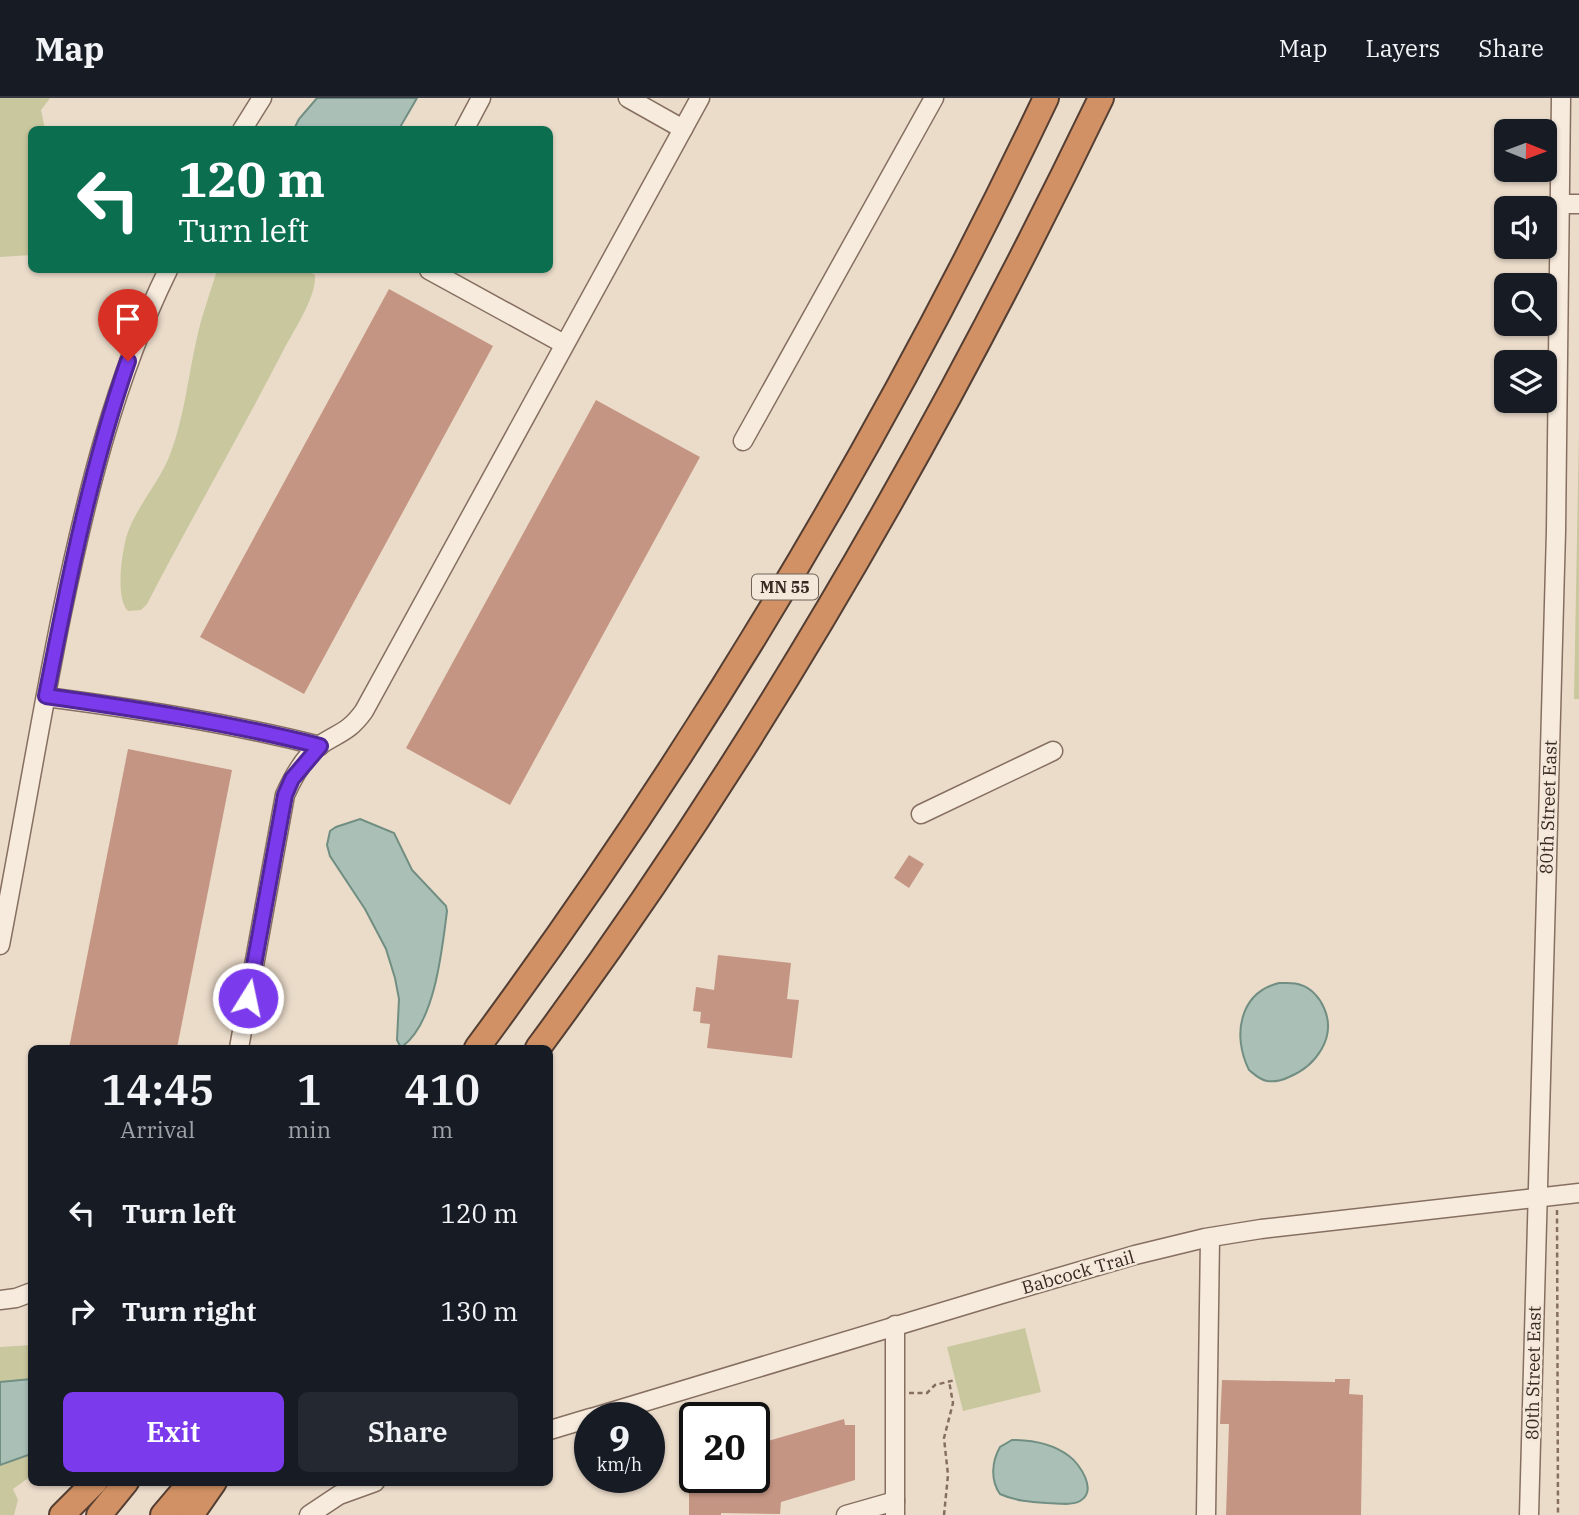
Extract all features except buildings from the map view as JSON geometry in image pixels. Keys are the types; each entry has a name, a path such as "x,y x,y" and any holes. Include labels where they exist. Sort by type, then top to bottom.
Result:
{"highway":[{"name":"MN 55","path":"479,1045 558,936 685,748 792,575 898,391 1046,98"},
{"name":"MN 55","path":"540,1045 695,821 825,617 933,428 1021,260 1101,98"},
{"path":"62,1515 91,1486"},
{"path":"99,1515 123,1486"},
{"path":"163,1515 188,1486"},
{"path":"191,1515 211,1486"}],"street":[{"path":"244,126 262,98"},
{"path":"466,126 481,98"},
{"path":"628,98 683,129"},
{"path":"240,1045 285,795 292,779 320,746 355,724 364,711 700,98"},
{"path":"743,441 934,98"},
{"name":"80th Street East","path":"1529,1515 1557,518 1561,98"},
{"path":"1560,204 1579,204"},
{"path":"0,945 77,538 99,449 128,361 167,273"},
{"path":"434,273 564,344"},
{"path":"46,696 272,733 320,746"},
{"path":"921,814 1054,751"},
{"name":"Babcock Trail","path":"642,1402 1135,1255 1210,1238 1275,1227 1579,1193"},
{"path":"1206,1515 1210,1238"},
{"path":"0,1300 28,1293"},
{"path":"846,1515 895,1508 895,1325"},
{"name":"Babcock Trail","path":"553,1429 574,1423"},
{"path":"309,1515 339,1494 362,1486"}],"path":[{"path":"1557,1195 1558,1515"},
{"path":"895,1393 928,1393 934,1385 955,1380"},
{"path":"944,1515 948,1475 944,1438 953,1403 949,1381"}],"green space":[{"path":"0,98 50,98 41,110 44,126 28,126 28,255 0,257"},
{"path":"216,273 315,275 312,294 303,315 147,604 141,610 128,611 124,605 121,586 121,565 126,538 135,516 171,452 183,411 198,333"},
{"path":"1579,430 1579,699 1574,699"},
{"path":"1025,1328 1041,1392 963,1411 947,1347"},
{"path":"28,1345 28,1478 13,1489 18,1500 14,1515 0,1515 0,1347"}],"shaded area":[{"path":"317,98 417,98 401,126 296,126"},
{"path":"360,819 394,833 412,870 446,906 439,965 430,1003 414,1035 404,1045 400,1045 397,1040 399,999 386,949 365,909 330,856 327,845 330,831"},
{"path":"1279,983 1299,984 1315,994 1324,1008 1328,1029 1322,1049 1308,1066 1287,1078 1267,1081 1249,1070 1240,1030 1247,1006 1255,996"},
{"path":"28,1379 28,1455 0,1465 0,1382"},
{"path":"1012,1440 1042,1444 1069,1456 1085,1478 1085,1497 1076,1503 1064,1504 1023,1501 1000,1494 993,1477 995,1458 1000,1447"}],"route":[{"path":"128,361 111,409 88,492 46,696 272,733 320,746 301,766 285,795 248,998"}]}
